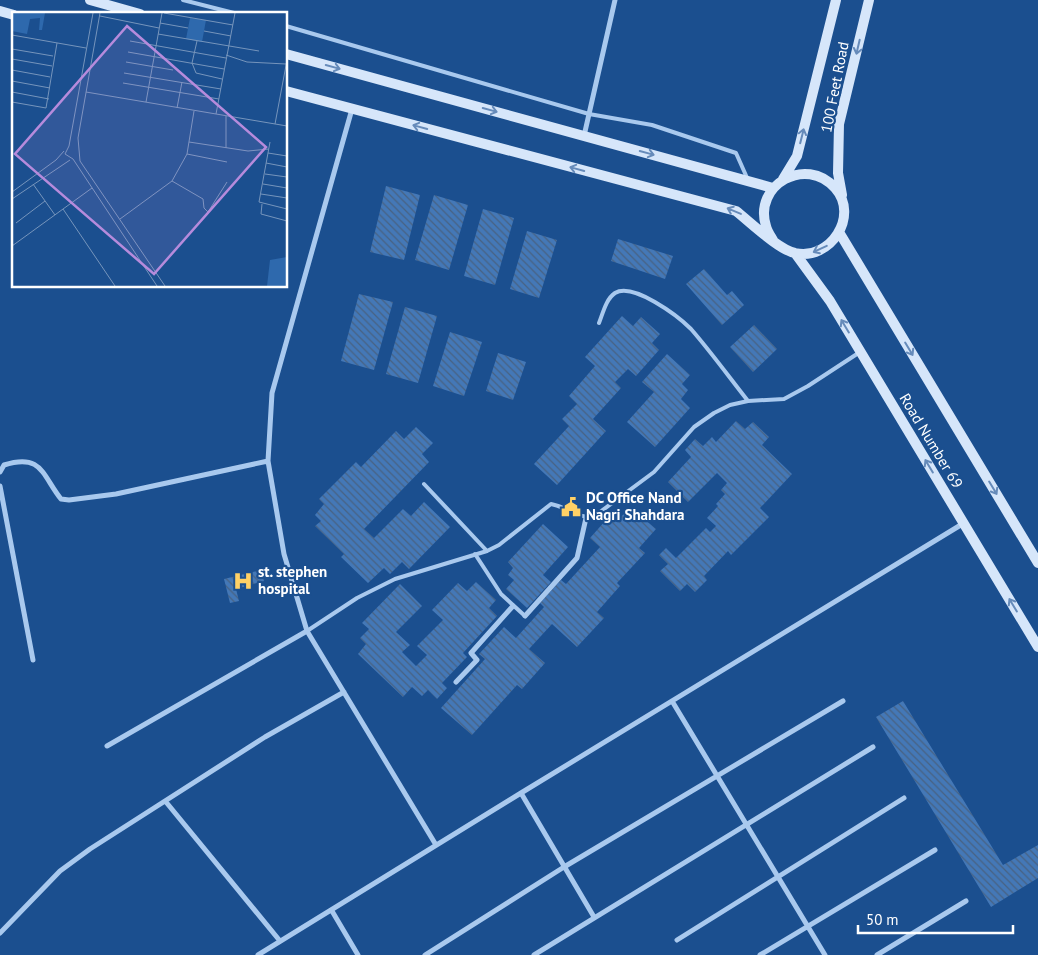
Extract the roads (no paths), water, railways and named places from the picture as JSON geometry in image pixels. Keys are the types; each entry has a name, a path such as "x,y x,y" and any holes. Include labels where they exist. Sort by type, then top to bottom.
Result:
{"main road":[{"path":"90,0 133,12"},
{"name":"100 Feet Road","path":"782,180 797,156 836,0"},
{"name":"100 Feet Road","path":"844,210 838,174 840,124 869,0"},
{"path":"288,55 773,188"},
{"path":"288,92 736,211 783,248 795,253 808,254 820,250 831,243 839,232 844,210 842,199 836,189 828,181 817,176 799,174 782,180 773,188 766,200 763,214 766,228 773,240"},
{"name":"Road Number 69","path":"839,232 1038,563"},
{"name":"Road Number 69","path":"795,253 830,301 1038,646"}],"street":[{"path":"584,136 616,0"},
{"path":"352,109 272,394 268,461 284,554 307,631 436,846"},
{"path":"0,472 4,465 28,461 43,471 61,499 69,500 116,494 268,461"},
{"path":"0,486 33,660"},
{"path":"525,616 577,558 586,518"},
{"path":"258,955 964,523"},
{"path":"456,682 477,660 471,653 513,606"},
{"path":"107,746 307,631"},
{"path":"0,933 60,871 90,849 265,737 344,692"},
{"path":"672,701 824,955"},
{"path":"424,955 564,867 843,701"},
{"path":"534,955 873,747"},
{"path":"520,793 594,917"},
{"path":"677,940 904,798"},
{"path":"166,802 280,941"},
{"path":"760,955 936,850"},
{"path":"877,955 966,901"},
{"path":"332,910 358,955"}],"lane":[{"path":"183,0 230,12"},
{"path":"288,27 589,114 652,125 736,153 749,182"},
{"path":"599,323 609,298 617,292 629,290 642,294 690,328 748,401"},
{"path":"307,631 357,598 395,580 487,551 499,545 551,504 561,506 586,518 596,515 654,472 694,427 730,405 748,401 784,399 808,386 860,352"},
{"path":"424,484 487,551"},
{"path":"475,554 501,594 525,616"}],"place":[{"name":"DC Office Nand Nagri Shahdara","path":"571,507"},
{"name":"st. stephen hospital","path":"243,581"}]}
